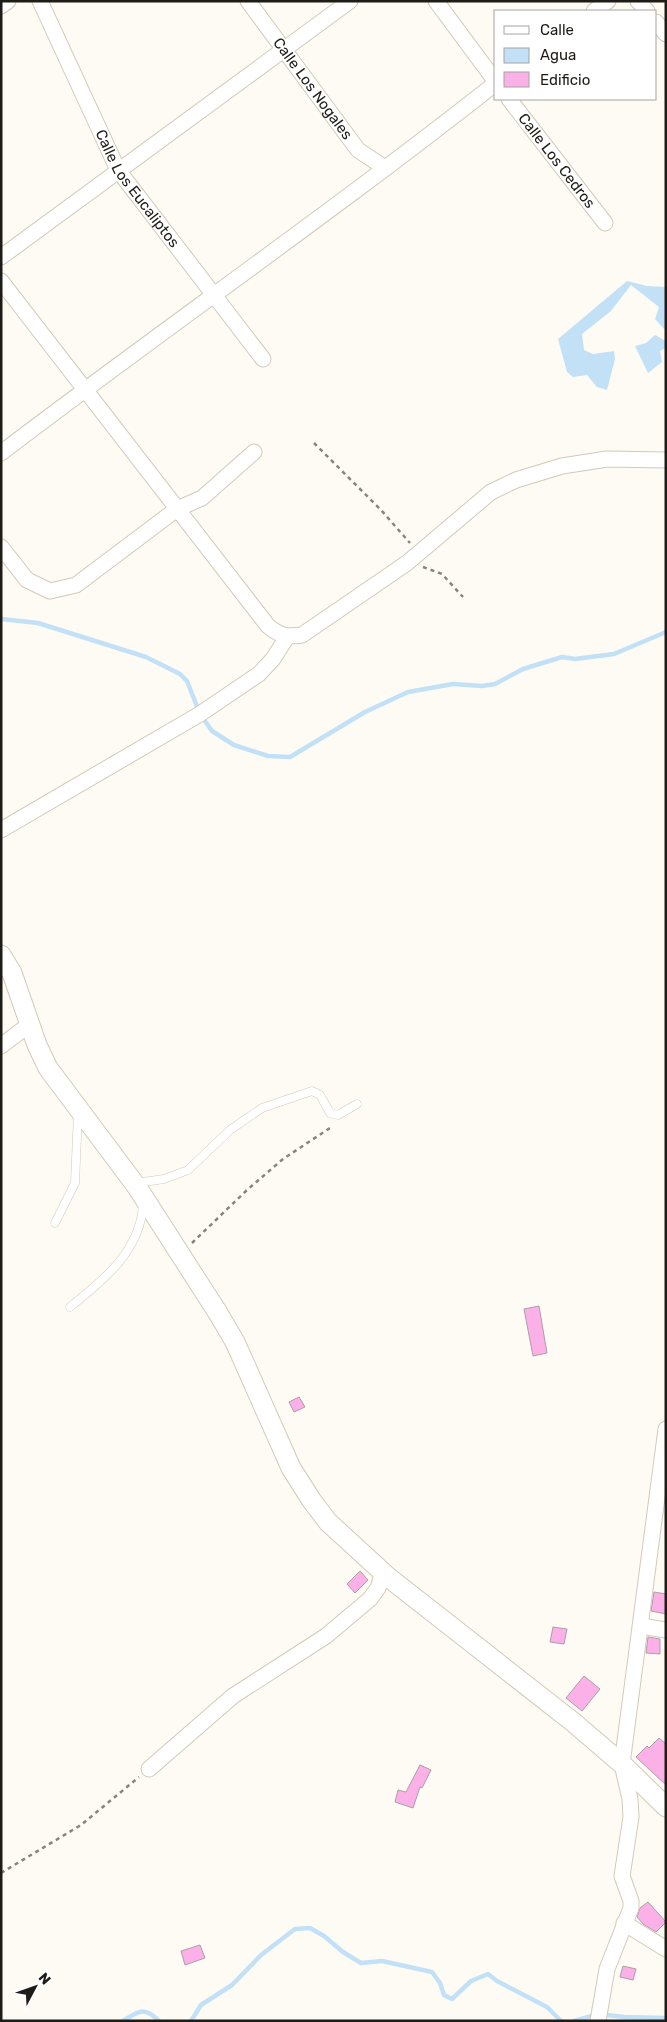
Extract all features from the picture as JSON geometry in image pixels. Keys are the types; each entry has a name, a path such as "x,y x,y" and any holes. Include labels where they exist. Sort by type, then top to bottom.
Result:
{"street":[{"path":"1,6 8,1"},
{"name":"Calle Los Eucaliptos","path":"40,1 118,170 263,359"},
{"name":"Calle Los Nogales","path":"248,1 358,150 385,168"},
{"path":"1,257 350,1"},
{"path":"436,1 494,80"},
{"path":"595,10 608,1"},
{"path":"657,23 666,34"},
{"path":"1,453 213,295 305,230 494,85"},
{"name":"Calle Los Cedros","path":"509,100 605,222"},
{"path":"1,281 268,626 277,634 287,638 302,635 407,563 491,492 516,480 562,466 607,459 666,460"},
{"path":"1,547 27,580 50,591 76,585 177,509 202,498 254,452"},
{"path":"1,830 200,714 259,674 273,659 287,638"},
{"path":"1,955 12,973 48,1068 139,1190 235,1342 291,1468 328,1522 382,1572 573,1722 622,1764 666,1807"},
{"path":"1,1046 30,1024"},
{"path":"598,2021 608,1969 631,1908 631,1901 622,1876 631,1817 630,1799 622,1764 666,1430"},
{"path":"149,1769 233,1696 326,1636 370,1599 378,1588 382,1572"},
{"path":"641,1626 666,1630"},
{"path":"624,1923 666,1949"}],"lane":[{"path":"70,1307 98,1285 119,1263 136,1237 142,1216 139,1190 188,1170 230,1130 262,1108 312,1091 320,1095 330,1113 338,1115 357,1104"},
{"path":"54,1223 75,1183 79,1109"}],"path":[{"path":"314,443 381,510 419,553"},
{"path":"407,563 442,574 464,597"},
{"path":"180,1254 282,1159 330,1128 338,1115"},
{"path":"1,1873 81,1825 149,1769"}],"water":[{"path":"627,281 647,286 666,287 666,331 655,319 659,307 631,285 611,311 582,334 584,350 593,354 614,351 615,359 607,390 597,387 587,375 573,377 567,372 558,339"},
{"path":"655,335 666,341 666,348 660,351 662,362 648,373 635,346 646,343"}],"building":[{"path":"539,1306 547,1353 533,1356 524,1309"},
{"path":"299,1397 305,1407 294,1412 289,1402"},
{"path":"360,1571 368,1580 355,1593 347,1584"},
{"path":"654,1592 666,1594 666,1614 651,1611"},
{"path":"553,1627 567,1629 564,1644 550,1642"},
{"path":"648,1637 660,1639 660,1654 646,1653"},
{"path":"584,1676 600,1689 582,1711 566,1698"},
{"path":"659,1738 666,1744 666,1785 636,1757"},
{"path":"420,1765 431,1770 422,1788 420,1787 413,1808 395,1802 398,1790 406,1792"},
{"path":"648,1902 666,1922 656,1932 643,1924 637,1917 640,1908"},
{"path":"200,1945 205,1958 185,1965 181,1951"},
{"path":"623,1966 636,1969 633,1980 620,1977"}],"waterway":[{"path":"1,619 38,623 146,657 180,674 187,681 200,714 212,731 234,745 268,756 290,757 365,712 408,692 453,684 482,686 495,684 523,669 562,657 575,659 614,654 666,632"},
{"path":"191,2021 201,2005 232,1985 261,1955 295,1929 310,1928 361,1963 382,1961 432,1972 440,1983 444,1995 452,1999 471,1981 488,1974 497,1981 547,2007 561,2021"},
{"path":"123,2021 141,2012 149,2013 159,2021"},
{"path":"574,2021 599,2014 624,2017 666,2018"}]}
